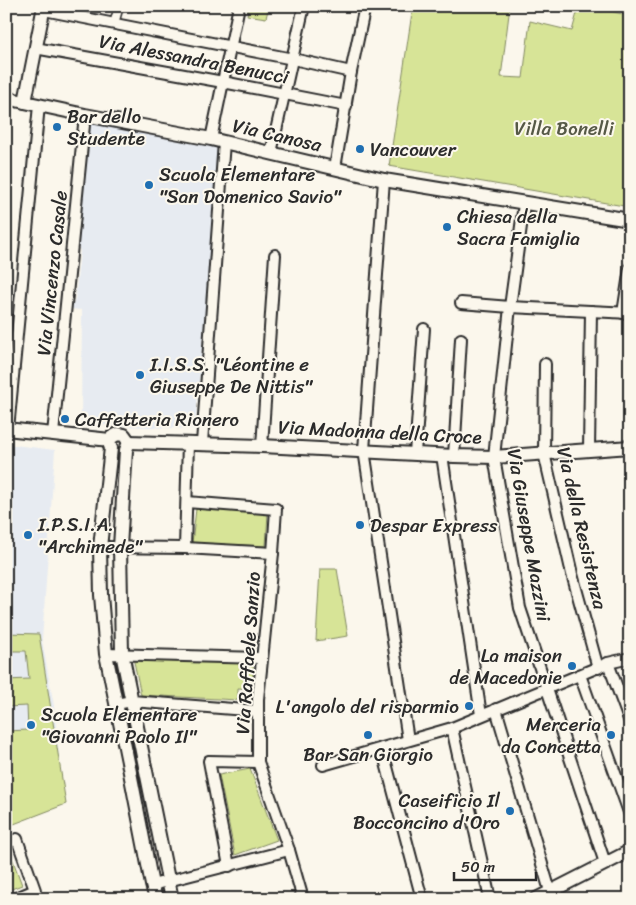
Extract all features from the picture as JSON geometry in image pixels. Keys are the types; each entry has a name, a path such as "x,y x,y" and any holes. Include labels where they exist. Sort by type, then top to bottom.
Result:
{"street":[{"path":"114,24 119,6"},
{"path":"271,153 304,6"},
{"path":"335,168 351,72 365,6"},
{"path":"202,443 218,141 223,82 236,7"},
{"path":"25,102 44,8 351,72"},
{"name":"Via Alessandra Benucci","path":"35,48 346,106"},
{"name":"Via Canosa","path":"6,98 218,141 384,180 630,220"},
{"path":"7,429 39,105"},
{"name":"Via Vincenzo Casale","path":"53,434 85,115"},
{"path":"384,180 364,450 408,740"},
{"name":"Via Giuseppe Mazzini","path":"524,204 510,307 494,456 520,608 605,863"},
{"path":"262,446 275,254"},
{"path":"460,303 626,313 630,268"},
{"path":"589,450 591,311"},
{"path":"415,453 424,330"},
{"path":"461,339 448,456 481,715"},
{"name":"Via della Resistenza","path":"545,364 544,453 572,574 603,666 630,722"},
{"name":"Via Madonna della Croce","path":"7,429 53,434 110,444 117,453 127,446 188,443 364,450 448,456 494,456 630,447"},
{"path":"185,548 188,443"},
{"path":"110,444 100,548 101,595 106,654 156,899"},
{"path":"127,446 120,547 122,653 172,899"},
{"name":"Via Raffaele Sanzio","path":"187,502 276,510 258,711 258,762 289,850 303,899"},
{"path":"100,548 185,548 273,553"},
{"path":"106,654 262,658"},
{"path":"322,765 452,728 546,688 603,666 630,658"},
{"path":"580,675 630,815"},
{"path":"116,704 132,701 258,711"},
{"path":"496,709 550,891"},
{"path":"452,728 490,899"},
{"path":"382,748 422,899"},
{"path":"229,866 209,761 258,762"},
{"path":"6,843 16,839 34,890 14,899"},
{"path":"152,884 289,850"},
{"path":"536,899 630,851"}],"shaded area":[{"name":"I.I.S.S. \"Léontine e Giuseppe De Nittis\"","path":"88,121 219,146 195,429 81,424 82,310 71,309 75,299 80,251 77,245"},
{"path":"6,444 55,450 42,640 54,706 61,778 6,827"}],"green space":[{"path":"249,6 269,6 266,18 247,15"},
{"name":"Villa Bonelli","path":"413,6 510,6 501,77 523,78 530,21 572,31 579,6 590,6 630,16 630,207 389,166"},
{"path":"196,509 268,512 266,546 192,543"},
{"path":"320,569 337,569 348,636 316,641"},
{"name":"Scuola Elementare \"Giovanni Paolo II\"","path":"6,633 39,634 66,804 6,827 6,731 28,730 27,706 6,707 6,680 29,679 26,651 6,651"},
{"path":"133,657 253,662 253,689 238,688 238,700 141,695"},
{"path":"250,769 277,840 235,855 219,775"},
{"path":"12,858 22,885 6,891 6,860"}],"place":[{"name":"Bar dello Studente","path":"57,127"},
{"name":"Vancouver","path":"360,149"},
{"name":"Scuola Elementare \"San Domenico Savio\"","path":"149,185"},
{"name":"Chiesa della Sacra Famiglia","path":"447,227"},
{"name":"I.I.S.S. \"Léontine e Giuseppe De Nittis\"","path":"140,375"},
{"name":"Caffetteria Rionero","path":"65,419"},
{"name":"Despar Express","path":"360,525"},
{"name":"I.P.S.I.A. \"Archimede\"","path":"28,535"},
{"name":"La maison de Macedonie","path":"572,666"},
{"name":"L'angolo del risparmio","path":"469,706"},
{"name":"Scuola Elementare \"Giovanni Paolo II\"","path":"31,725"},
{"name":"Bar San Giorgio","path":"368,735"},
{"name":"Merceria da Concetta","path":"611,735"},
{"name":"Caseificio Il Bocconcino d'Oro","path":"510,811"}]}
